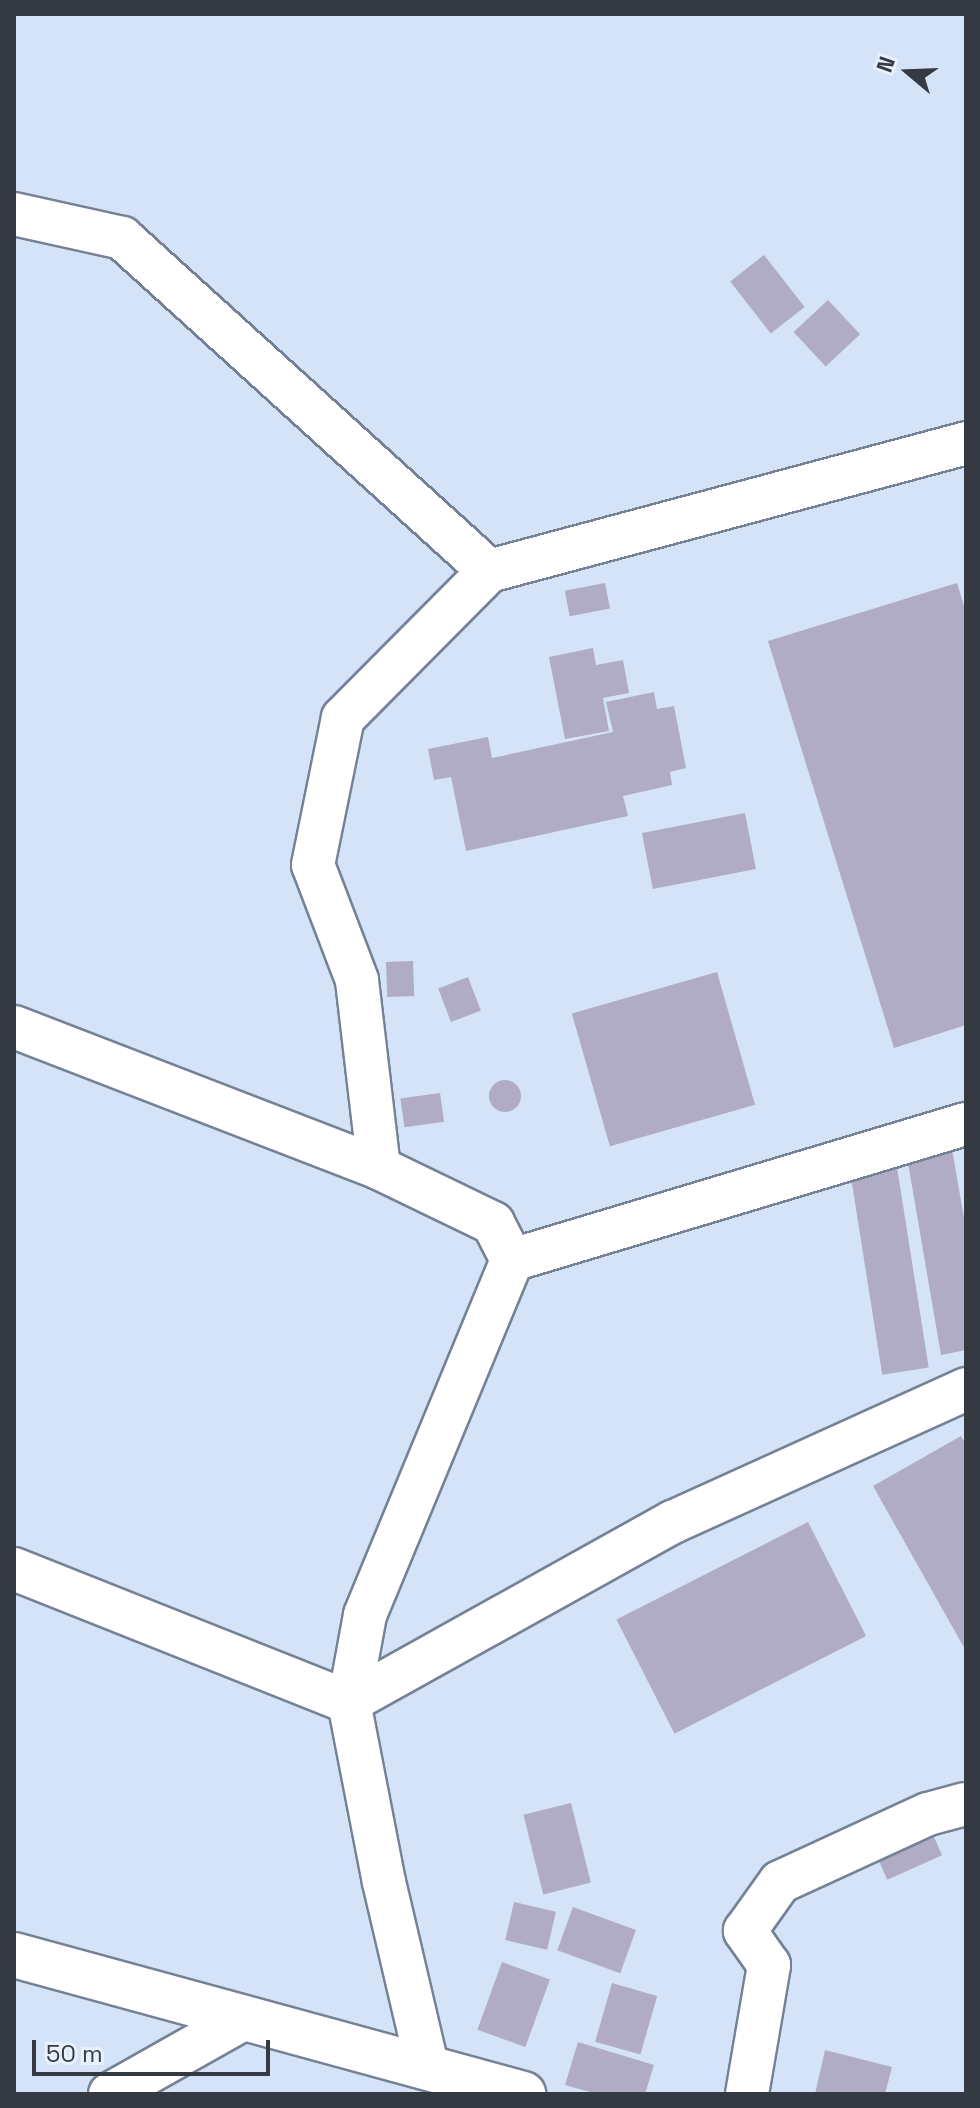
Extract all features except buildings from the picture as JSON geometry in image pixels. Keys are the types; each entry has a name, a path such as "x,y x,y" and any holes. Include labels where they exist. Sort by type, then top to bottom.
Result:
{"main road":[{"path":"14,1955 523,2094"}],"street":[{"path":"14,214 122,238 489,571"},
{"path":"379,1168 357,980 313,865 343,718 489,571 966,443"},
{"path":"14,1027 379,1168 493,1223 512,1260 365,1615 349,1702 384,1882 427,2066"},
{"path":"512,1260 966,1124"},
{"path":"349,1702 673,1522 966,1389"},
{"path":"14,1569 349,1702"},
{"path":"747,2094 769,1965 745,1931 780,1882 928,1814 966,1804"},
{"path":"110,2094 245,2018"}]}
